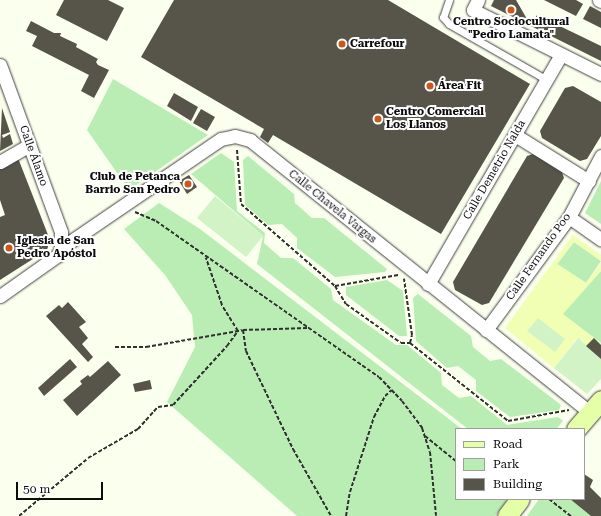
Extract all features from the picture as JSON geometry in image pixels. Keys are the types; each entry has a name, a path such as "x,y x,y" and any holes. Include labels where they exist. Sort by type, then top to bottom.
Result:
{"main road":[{"path":"577,428 588,407"},
{"path":"507,516 519,500"}],"street":[{"path":"475,5 561,55 601,74"},
{"name":"Calle Demetrio Nalda","path":"428,284 561,55"},
{"name":"Calle Álamo","path":"0,65 61,232 61,248"},
{"path":"515,135 589,181"},
{"name":"Calle Chavela Vargas","path":"0,296 58,255 61,248 221,139 235,136 250,140 486,330 588,407"},
{"path":"0,162 29,145"},
{"name":"Calle Fernando Poo","path":"486,330 569,217 601,156"},
{"path":"569,217 601,239"}],"lane":[{"path":"449,0 443,17 449,24 547,80"}],"path":[{"path":"236,146 241,204 335,286 340,298 346,304 401,343 410,344 508,421 588,407"},
{"path":"127,204 131,211 156,220 206,257 379,377 392,390 422,428 430,452 436,516"},
{"path":"206,257 222,305 238,331"},
{"path":"335,286 403,274 412,335 410,344"},
{"path":"115,347 146,347 243,330 308,328"},
{"path":"243,330 246,351 293,449 331,516"},
{"path":"19,516 88,458 138,429 158,407 173,405 238,331"},
{"path":"346,516 350,492 374,416 385,396 392,390"},
{"path":"424,435 455,460"},
{"path":"550,500 571,516"}],"green space":[{"path":"113,79 208,135 129,190 87,130"},
{"path":"221,153 234,162 237,211 265,233 264,243 281,258 293,258 331,289 333,300 396,345 407,345 441,373 442,385 459,398 471,396 507,425 558,417 563,421 557,428 467,428 257,264 263,236 191,174"},
{"path":"248,156 294,194 295,203 312,218 324,218 387,269 385,272 335,277 297,248 297,238 282,224 268,225 245,205 243,160"},
{"path":"601,181 601,224 585,213"},
{"path":"159,203 200,229 461,428 455,428 455,500 507,500 495,516 297,516 167,402 195,347 192,315 165,275 124,229"},
{"path":"574,242 601,261 586,283 557,264"},
{"path":"552,263 587,286 601,271 601,343 562,315"},
{"path":"387,280 403,291 407,336 399,336 346,295 346,287"},
{"path":"418,294 471,336 473,347 490,361 501,359 561,405 559,410 510,417 476,391 476,380 458,366 447,368 416,341 413,298"},
{"path":"538,500 571,500 591,516 527,516"}],"sand":[{"path":"573,235 601,255 601,261 574,242 557,264 586,283 601,263 601,271 563,314 601,343 601,359 577,338 554,368 505,328"}],"shaded area":[{"path":"215,196 263,236 246,257 197,218"},
{"path":"538,318 565,339 555,352 527,331"},
{"path":"578,338 601,359 601,379 587,394 554,368"}],"building":[{"path":"64,0 108,0 124,8 107,41 56,15"},
{"name":"Centro Comercial Los Llanos","path":"174,0 388,0 530,84 441,234 273,135 268,143 260,137 264,129 141,57"},
{"name":"Centro Sociocultural \"Pedro Lamata\"","path":"494,0 516,0 527,19 525,23 491,6"},
{"path":"544,0 576,0 583,4 576,16"},
{"path":"590,6 601,12 601,28 583,19"},
{"path":"537,15 601,46 601,61 531,26"},
{"path":"31,21 54,33 61,33 60,36 77,44 76,47 98,59 96,62 98,65 109,70 94,98 81,91 89,75 32,46 37,36 26,31"},
{"path":"573,86 601,102 601,136 587,159 580,161 542,138 540,131 565,88"},
{"path":"174,93 198,107 191,121 167,106"},
{"path":"2,108 10,132 2,135 3,138 10,134 13,144 0,151"},
{"path":"201,109 215,117 207,131 193,123"},
{"path":"533,154 562,172 564,178 489,303 482,305 455,290 453,282 527,156"},
{"path":"18,158 50,240 47,250 0,280 0,217 5,215 0,200 0,168"},
{"name":"Club de Petanca Barrio San Pedro","path":"189,175 197,187 187,194 179,181"},
{"path":"68,302 86,322 79,327 88,338 82,344 93,357 88,362 46,316 59,305 62,308"},
{"path":"594,338 601,345 601,359 586,346"},
{"path":"70,359 77,367 44,396 38,388"},
{"path":"108,361 121,375 77,416 63,400 82,384 80,381 88,375 90,377"},
{"path":"150,380 152,389 135,392 133,384"},
{"path":"585,475 593,480 590,487 601,498 601,516 591,516 571,500 585,500"}],"place":[{"name":"Centro Sociocultural \"Pedro Lamata\"","path":"511,10"},
{"name":"Carrefour","path":"342,44"},
{"name":"Área Fit","path":"430,86"},
{"name":"Centro Comercial Los Llanos","path":"378,119"},
{"name":"Club de Petanca Barrio San Pedro","path":"188,184"},
{"name":"Iglesia de San Pedro Apóstol","path":"9,248"}]}
